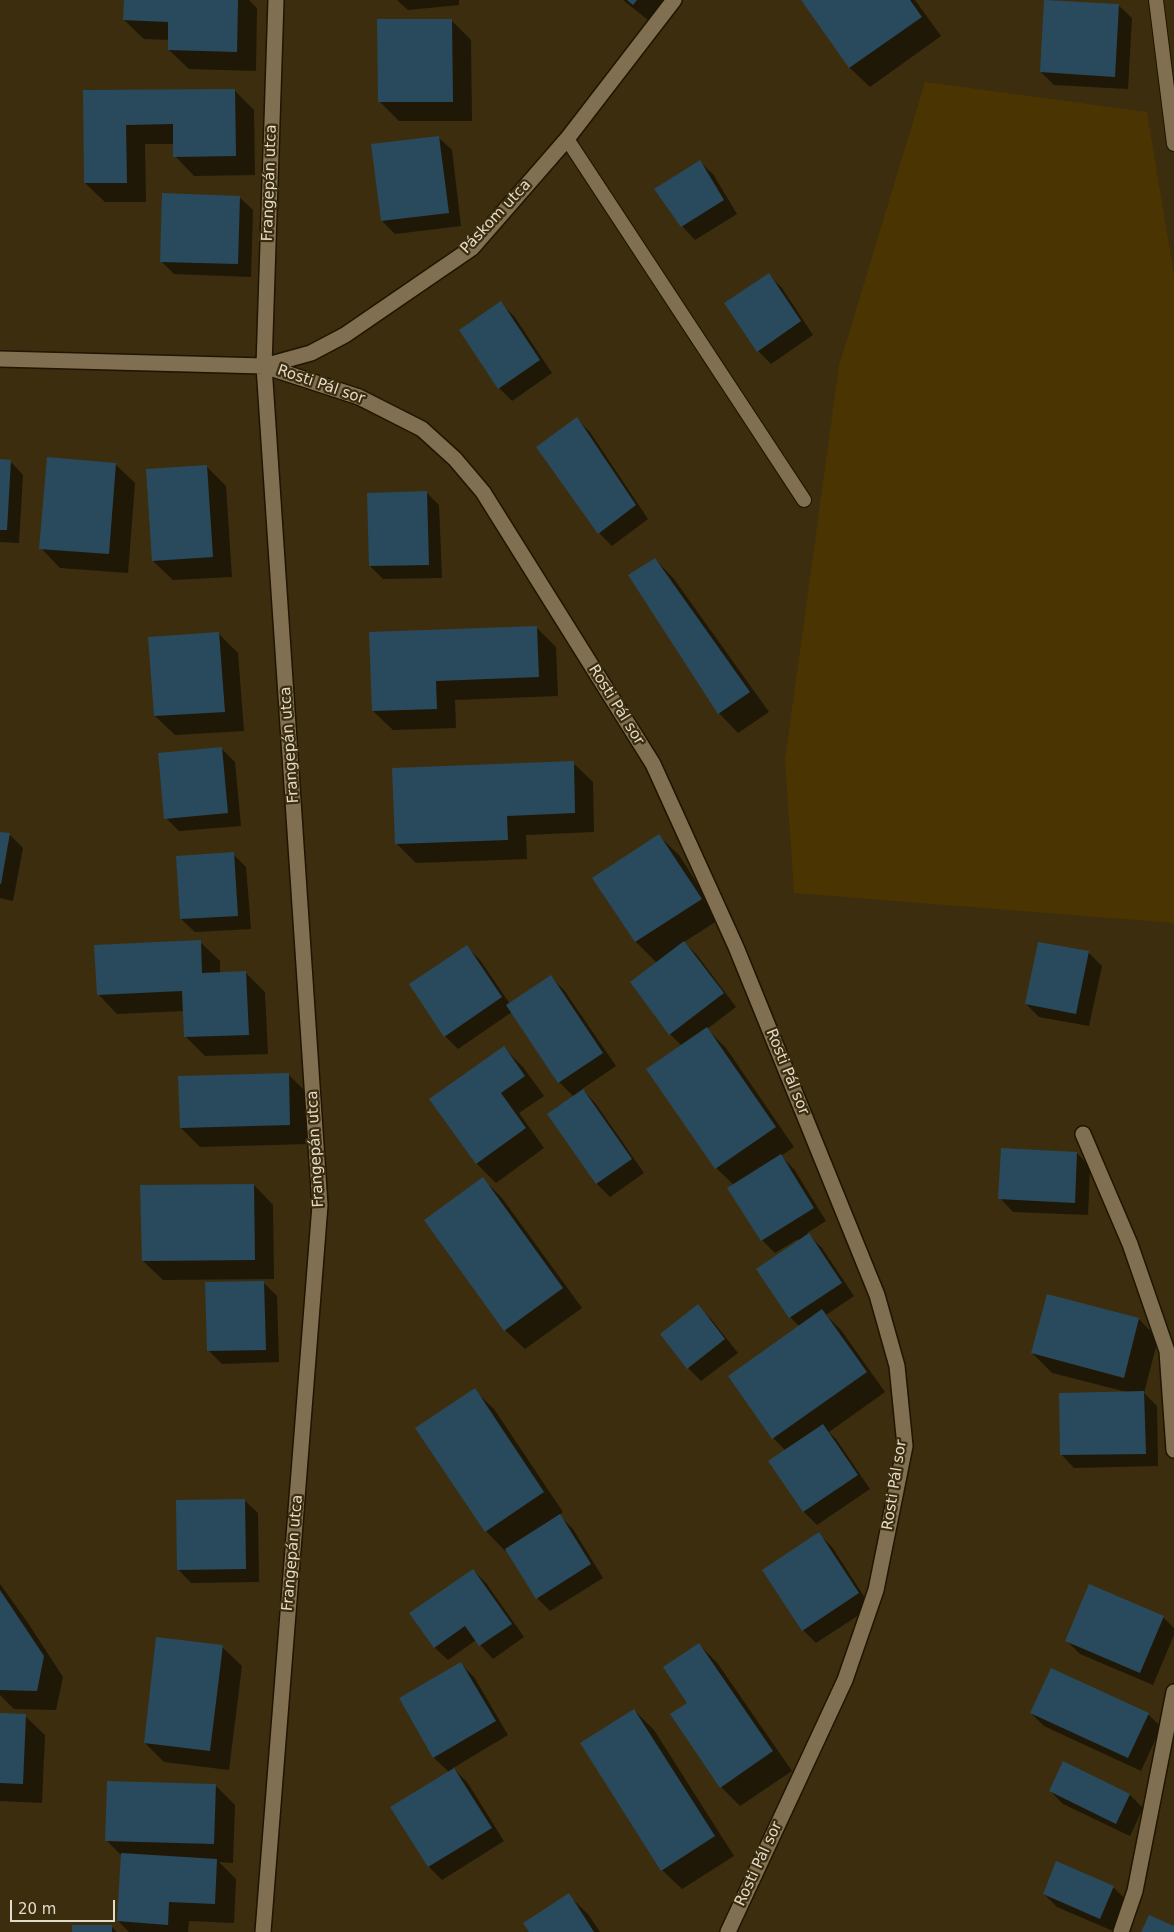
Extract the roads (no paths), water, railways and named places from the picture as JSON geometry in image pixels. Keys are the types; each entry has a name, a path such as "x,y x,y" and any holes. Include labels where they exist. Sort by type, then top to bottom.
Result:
{"street":[{"name":"Frangepán utca","path":"263,1932 320,1204 264,366 276,0"},
{"name":"Páskom utca","path":"264,366 311,353 345,336 472,248 567,139 674,0"},
{"path":"0,359 264,366"},
{"name":"Rosti Pál sor","path":"264,366 359,396 422,429 455,458 483,492 653,764 736,947 876,1295 890,1339 898,1366 905,1446 876,1590 845,1680 728,1932"},
{"path":"1083,1134 1130,1244 1167,1351 1174,1450"},
{"path":"1121,1932 1135,1891 1174,1692"}],"lane":[{"path":"1156,0 1174,144"},
{"path":"567,139 804,500"}]}
